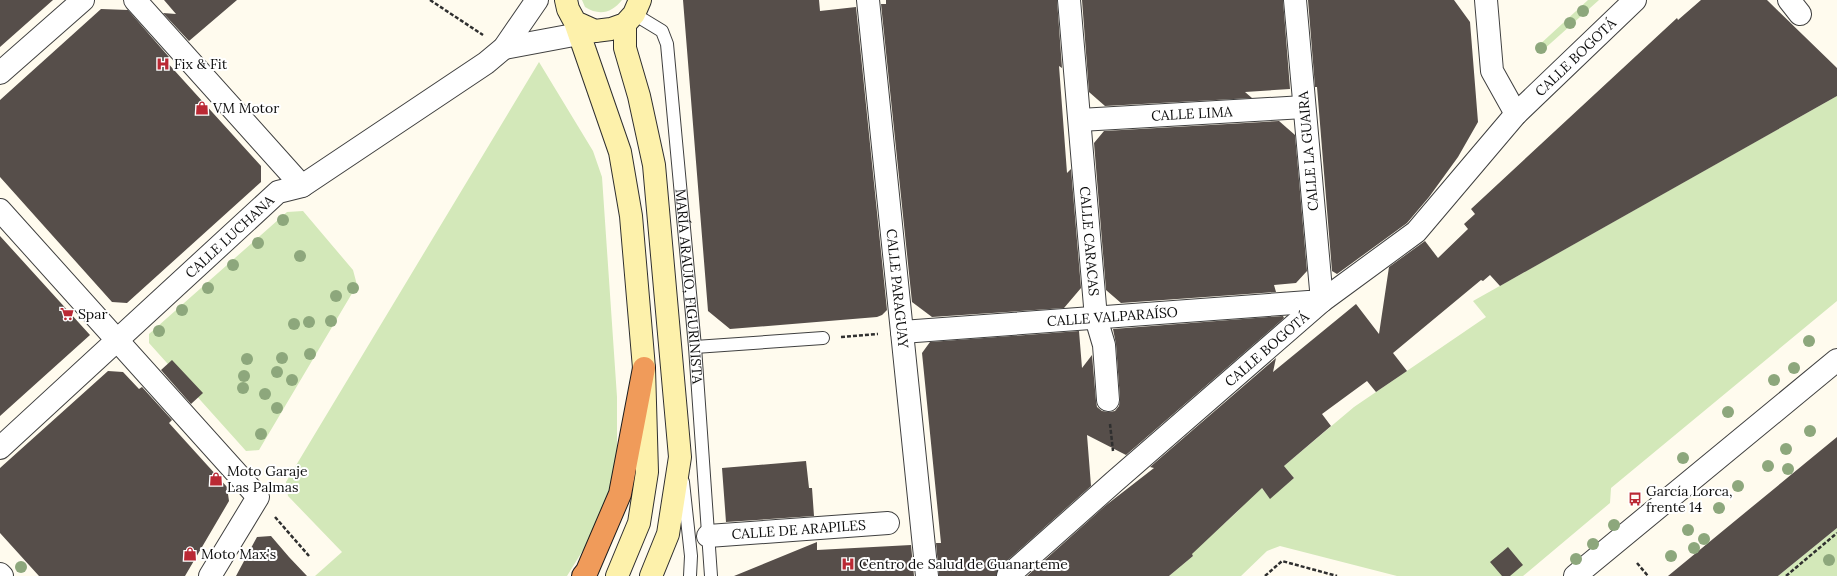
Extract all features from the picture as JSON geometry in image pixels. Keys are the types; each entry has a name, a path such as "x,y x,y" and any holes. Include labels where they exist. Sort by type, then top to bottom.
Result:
{"highway":[{"path":"583,576 587,571 620,494 644,368"}],"street":[{"path":"0,73 83,0"},
{"path":"135,0 302,186"},
{"path":"504,48 537,0"},
{"path":"566,0 568,9 583,29 620,152 631,216 644,368 648,472 639,522 617,576"},
{"name":"CALLE PARAGUAY","path":"868,0 927,576"},
{"name":"CALLE CARACAS","path":"1070,0 1096,318 1104,345 1108,400"},
{"name":"CALLE LA GUAIRA","path":"1295,0 1322,301"},
{"path":"1486,0 1492,72 1516,114"},
{"name":"CALLE BOGOTÁ","path":"1008,576 1322,301 1416,232 1516,114 1635,0"},
{"path":"504,48 583,29 611,29 633,13"},
{"name":"MARÍA ARAUJO, FIGURINISTA","path":"633,13 625,48 639,96 654,165 680,457 668,534 651,576"},
{"name":"CALLE LUCHANA","path":"0,448 278,192 302,186 486,63 504,48"},
{"name":"CALLE LIMA","path":"1080,120 1304,107"},
{"path":"0,210 258,497 210,576"},
{"name":"CALLE VALPARAÍSO","path":"902,332 1322,301"},
{"path":"1575,576 1837,360"},
{"name":"CALLE DE ARAPILES","path":"708,536 888,522"}],"lane":[{"name":"MARÍA ARAUJO, FIGURINISTA","path":"633,13 662,31 667,44 695,347 711,576"},
{"path":"695,347 823,338"},
{"name":"MARÍA ARAUJO, FIGURINISTA","path":"680,457 691,556 690,576"}],"path":[{"path":"430,0 504,48"},
{"path":"823,338 902,332"},
{"path":"1108,400 1115,481"},
{"path":"258,497 309,556"},
{"path":"1786,576 1837,534"},
{"path":"1265,576 1282,561 1337,576"},
{"path":"1637,564 1648,576"}],"green space":[{"path":"582,0 622,0 610,10 605,12 595,12 585,7"},
{"path":"1588,0 1599,0 1542,51 1538,51 1537,47"},
{"path":"539,62 593,151 602,177 617,397 617,474 593,534 567,576 315,576 342,552 288,496 286,482"},
{"path":"1837,96 1837,301 1611,488 1610,503 1523,576 1397,576 1280,546 1267,551 1241,576 1169,576 1193,556 1191,554 1238,511 1260,486 1270,498 1294,478 1284,466 1354,407 1486,317 1473,301"},
{"path":"303,211 353,270 357,285 259,450 246,451 149,343 149,334 287,212"},
{"path":"1837,528 1837,576 1778,576"}],"building":[{"path":"0,0 53,0 0,47"},
{"path":"164,0 237,0 189,41 163,13 176,14"},
{"path":"683,0 819,0 820,11 856,7 887,310 882,315 877,317 730,329 708,311"},
{"path":"886,0 1057,0 1062,68 1059,66 1067,173 1071,169 1081,288 1064,308 932,317 912,302 881,4 886,4"},
{"path":"1082,0 1283,0 1290,89 1245,92 1252,98 1105,106 1089,92"},
{"path":"1308,0 1454,0 1470,22 1478,122 1458,157 1429,197 1407,223 1337,274 1332,271 1317,87 1315,87"},
{"path":"1701,0 1767,0 1837,68 1837,96 1500,286 1490,275 1483,281 1481,280 1393,353 1407,371 1376,392 1367,381 1322,414 1331,426 1284,466 1294,478 1270,499 1262,488 1192,554 1193,556 1169,576 1027,576 1105,506 1154,468 1150,467 1276,358 1273,372 1356,304 1379,334 1389,267 1425,241 1438,258 1468,229 1464,224 1475,214 1471,209 1677,18 1678,20"},
{"path":"101,9 128,10 169,57 165,60 261,166 261,182 127,303 112,302 0,177 0,100"},
{"path":"1279,121 1295,135 1307,271 1296,283 1274,285 1276,292 1121,303 1106,290 1094,143 1104,131"},
{"path":"0,236 90,335 0,416"},
{"path":"1283,316 1284,318 1126,455 1087,435 1091,486 1000,567 996,576 939,576 936,543 941,543 922,353 930,342 1079,331 1082,368 1092,355 1097,407 1102,411 1109,412 1115,411 1119,406 1120,399 1116,344 1113,329"},
{"path":"172,360 203,393 191,404 161,370"},
{"path":"108,371 123,372 139,389 142,387 172,420 169,423 227,487 229,501 185,576 39,576 0,533 0,468"},
{"path":"1837,437 1837,528 1778,576 1668,576"},
{"path":"806,461 809,488 812,488 814,516 726,522 722,468"},
{"path":"271,536 307,576 236,576 257,537"},
{"name":"Centro de Salud de Guanarteme","path":"817,542 817,550 911,545 914,576 734,576"},
{"path":"1508,547 1523,565 1510,576 1502,576 1490,562"}],"place":[{"name":"Fix & Fit","path":"163,64"},
{"name":"VM Motor","path":"202,108"},
{"name":"Spar","path":"67,314"},
{"name":"Moto Garaje Las Palmas","path":"216,479"},
{"name":"García Lorca, frente 14","path":"1635,499"},
{"name":"Moto Max's","path":"190,554"},
{"name":"Centro de Salud de Guanarteme","path":"848,564"}]}
